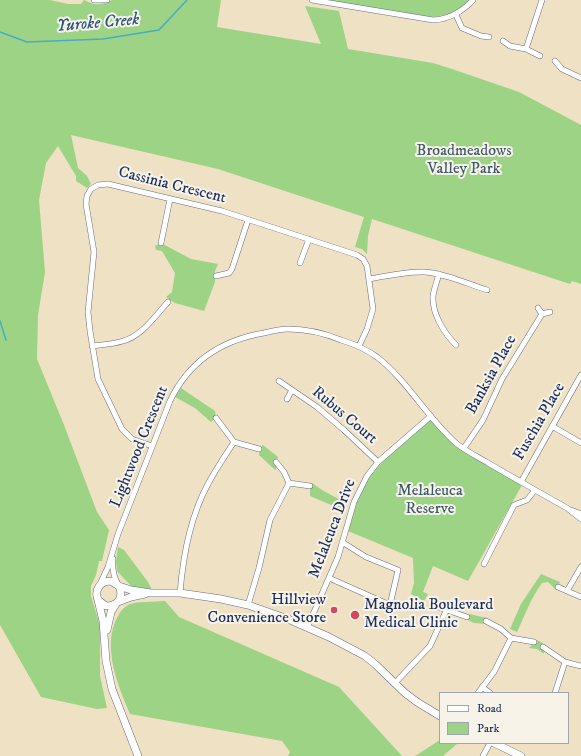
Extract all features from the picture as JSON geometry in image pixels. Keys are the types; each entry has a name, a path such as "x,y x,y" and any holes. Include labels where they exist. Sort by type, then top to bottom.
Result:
{"street":[{"path":"94,0 107,0"},
{"path":"312,0 433,20 444,19 456,15 466,8 473,0"},
{"path":"526,49 542,0"},
{"path":"456,15 462,28 481,36 489,37"},
{"path":"503,41 510,46 526,49 540,56"},
{"path":"555,61 562,69 579,76 581,69"},
{"name":"Cassinia Crescent","path":"152,446 132,440 122,429 98,379 88,312 94,252 86,204 87,196 98,184 108,184 222,211 357,255 363,259 367,266 372,309 367,329 359,346"},
{"path":"161,243 170,199"},
{"path":"216,276 229,273 232,269 248,220"},
{"path":"300,263 309,239"},
{"path":"369,279 424,272 439,274 487,290"},
{"path":"439,274 434,294 434,310 449,338 456,345"},
{"path":"92,346 132,338 139,333 168,302"},
{"path":"538,308 542,314 550,312"},
{"name":"Banksia Place","path":"464,448 483,420 502,379 542,314"},
{"name":"Lightwood Crescent","path":"100,585 152,446 170,401 180,383 203,359 229,342 246,336 286,329 317,332 359,346 376,356 387,366 457,444 535,490 581,514"},
{"name":"Fuschia Place","path":"521,482 581,376"},
{"name":"Rubus Court","path":"278,381 322,411 378,462"},
{"name":"Rubus Court","path":"287,399 292,390"},
{"name":"Melaleuca Drive","path":"307,628 338,557 358,491 366,476 378,462 431,416"},
{"path":"216,418 234,442 259,449"},
{"path":"552,426 581,443"},
{"path":"180,593 182,565 196,513 208,484 234,442"},
{"path":"276,462 290,483"},
{"path":"248,605 259,568 270,520 290,483"},
{"path":"290,483 310,486"},
{"path":"484,564 514,505 526,500 535,490"},
{"name":"Lightwood Crescent","path":"567,508 581,519"},
{"path":"329,578 390,605 398,570 366,557 342,542"},
{"name":"Lightwood Crescent","path":"113,552 112,568 114,578 119,586"},
{"path":"567,591 581,567"},
{"path":"138,756 112,689 106,661 106,638 96,592 100,585 107,581 111,581 119,586 131,590 151,593 180,593 221,599 248,605 288,619 329,637 364,656 417,702 439,715"},
{"path":"106,638 111,612 121,594 119,586"},
{"path":"558,587 581,597"},
{"path":"98,600 106,606 131,597 151,593"},
{"path":"438,607 467,617"},
{"path":"395,683 430,646 446,611"},
{"path":"486,621 501,629 511,638 534,642"},
{"path":"479,692 494,672 511,638"},
{"path":"543,647 565,662 581,666"},
{"path":"555,692 565,662"},
{"path":"482,687 489,692"},
{"path":"483,756 489,744"},
{"path":"496,744 521,756"}],"green space":[{"name":"Broadmeadows Valley Park","path":"0,0 50,0 68,4 81,4 84,0 98,4 112,0 221,0 217,27 321,44 305,6 339,11 348,49 433,63 455,70 519,92 581,125 581,284 572,281 570,284 372,219 368,236 367,254 362,249 355,247 364,217 218,169 71,135 78,168 87,176 91,184 87,188 76,181 76,176 58,146 46,163 39,200 45,272 38,315 37,359 97,512 109,530 102,561 99,561 96,575 91,586 91,596 100,626 100,676 107,708 97,709 41,697 0,625"},
{"path":"326,0 469,0 461,8 451,13 430,17"},
{"path":"161,243 191,259 218,264 215,271 215,282 204,311 175,303 166,297 172,292 175,273 162,251 156,250 155,246"},
{"path":"181,388 215,411 216,418 211,422 195,408 175,397"},
{"name":"Melaleuca Reserve","path":"430,420 455,446 522,485 468,581 433,566 423,592 428,594 424,601 411,594 414,583 413,558 348,531 355,507 367,482 374,472 392,453"},
{"path":"263,445 278,457 276,462 277,467 275,470 259,455 259,449"},
{"path":"312,483 346,503 343,510 310,496 310,486"},
{"path":"118,547 124,550 148,582 152,590 133,588 117,571 116,561"},
{"path":"541,574 560,582 556,590 548,582 542,583 531,601 517,632 510,629 521,604"},
{"path":"165,601 179,617 339,687 402,756 288,756 290,752 282,741 130,714 116,678 113,665 111,640 113,627 120,613 128,605 141,602"},
{"path":"469,614 487,618 486,624 474,623 468,620"},
{"path":"537,640 543,643 544,654 537,649 529,648"},
{"path":"439,741 439,744 457,744 443,756 415,756"}],"waterway":[{"name":"Yuroke Creek","path":"0,32 27,42 103,39 159,30 187,0"},
{"path":"0,321 6,340"}],"place":[{"name":"Hillview Convenience Store","path":"334,610"},
{"name":"Magnolia Boulevard Medical Clinic","path":"355,615"}]}
